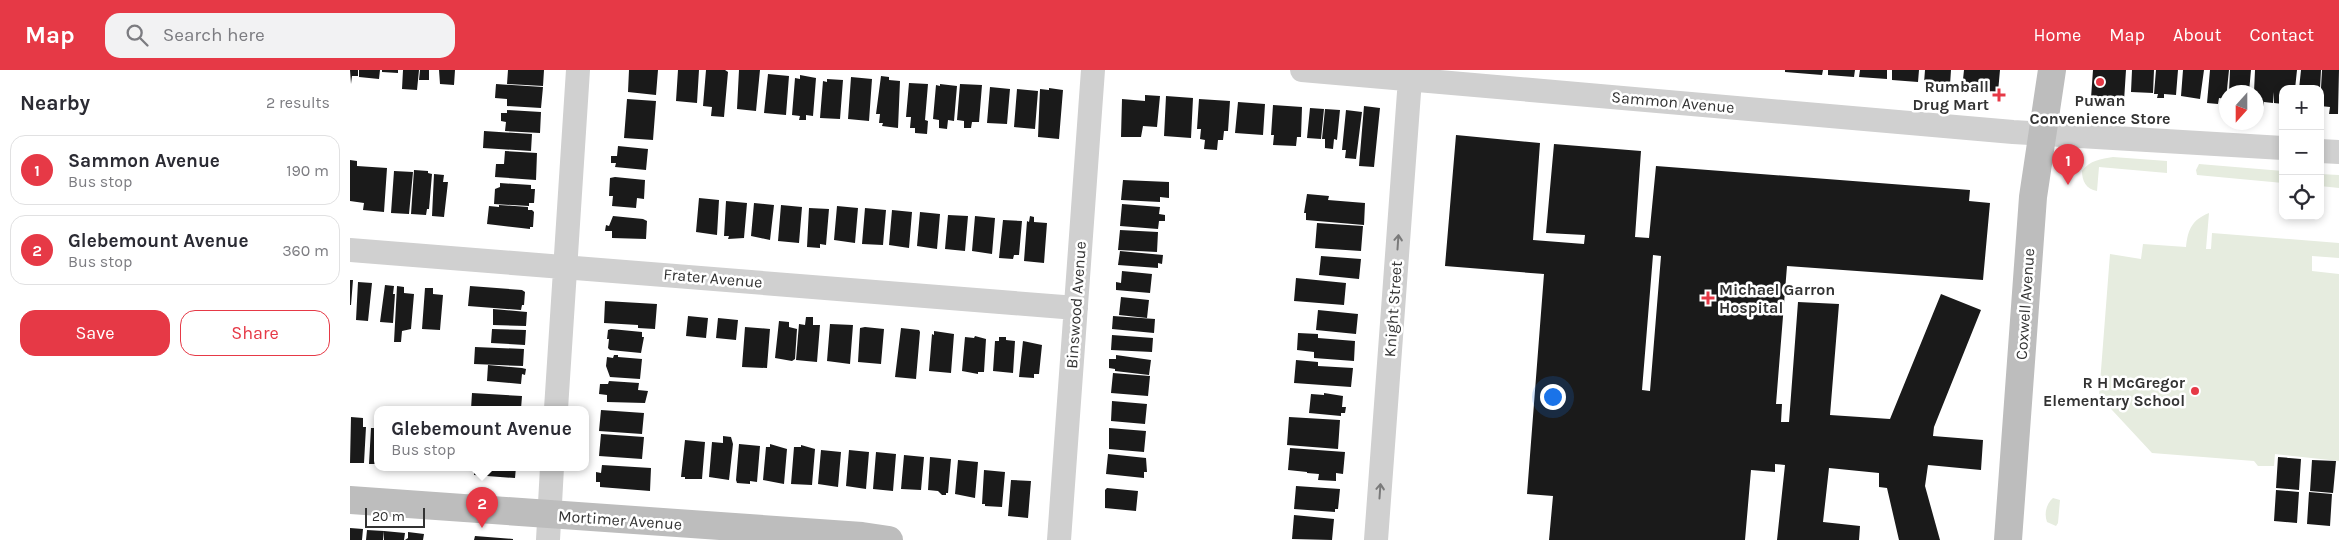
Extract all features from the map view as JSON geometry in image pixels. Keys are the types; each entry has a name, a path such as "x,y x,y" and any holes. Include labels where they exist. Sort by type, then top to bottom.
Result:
{"street":[{"path":"556,406 578,70"},
{"name":"Binswood Avenue","path":"1059,540 1093,70"},
{"name":"Sammon Avenue","path":"1302,70 1357,72 1410,79 2013,132 2279,148"},
{"name":"Coxwell Avenue","path":"2008,540 2033,197 2052,70"},
{"name":"Knight Street","path":"1376,540 1410,79"},
{"path":"2324,151 2339,152"},
{"name":"Frater Avenue","path":"350,250 1076,308"},
{"path":"549,528 552,471"},
{"name":"Mortimer Avenue","path":"350,500 549,528 852,536 889,540"}],"shaded area":[{"path":"2104,158 2167,161 2167,173 2099,167 2097,191 2087,186 2082,175 2085,167"},
{"path":"2199,164 2279,171 2279,183 2197,175 2196,170"},
{"path":"2324,174 2339,175 2339,188 2324,186"},
{"path":"2209,213 2206,249 2211,249 2212,233 2339,243 2339,258 2312,256 2312,271 2339,274 2339,461 2275,454 2274,466 2258,466 2254,461 2152,453 2099,396 2110,254 2141,259 2143,244 2186,247 2192,226"},
{"path":"2053,498 2060,500 2058,523 2056,526 2047,522 2046,516 2047,506"}],"building":[{"path":"350,70 358,70 358,76 352,76 351,84"},
{"path":"359,70 380,70 379,79 359,77"},
{"path":"382,70 398,70 398,73 382,72"},
{"path":"403,70 419,70 417,90 402,89"},
{"path":"420,70 429,70 429,80 419,80"},
{"path":"439,70 455,70 454,85 440,84"},
{"path":"508,70 544,70 543,86 507,84"},
{"path":"629,70 658,70 656,95 628,92"},
{"path":"678,70 699,70 697,103 676,101"},
{"path":"706,70 725,70 728,72 724,117 711,116 712,107 703,106"},
{"path":"739,70 760,70 756,111 737,109"},
{"path":"1785,70 1823,70 1822,75 1785,72"},
{"path":"1828,70 1855,70 1854,77 1828,75"},
{"path":"1860,70 1887,70 1887,79 1859,77"},
{"path":"1892,70 1919,70 1918,82 1892,80"},
{"path":"1925,70 1951,70 1950,85 1924,83"},
{"path":"1964,70 2000,70 1998,92 1962,89"},
{"path":"2093,70 2126,70 2124,101 2091,98"},
{"path":"2132,70 2154,70 2153,93 2131,92"},
{"path":"2156,70 2178,70 2176,95 2164,94 2164,98 2157,98 2158,94 2154,94"},
{"path":"2183,70 2204,70 2200,99 2181,96"},
{"path":"2210,70 2229,70 2227,85 2219,85 2218,104 2207,103"},
{"path":"2230,70 2251,70 2250,85 2229,85"},
{"path":"2255,70 2297,70 2295,85 2279,85 2279,104 2274,103 2274,92 2273,103 2264,102 2264,85 2254,85"},
{"path":"2301,70 2321,70 2320,85 2299,85"},
{"path":"2322,70 2339,70 2338,114 2329,114 2330,107 2324,106 2324,85 2321,85"},
{"path":"768,74 789,76 786,115 764,113"},
{"path":"800,75 816,78 813,116 806,115 806,120 799,120 800,116 792,115 795,78 800,79"},
{"path":"881,76 889,77 889,80 900,81 898,128 882,126 883,123 879,123 880,114 876,114"},
{"path":"851,77 872,79 869,121 848,119"},
{"path":"827,79 843,80 840,119 820,118 823,81 827,82"},
{"path":"909,83 928,84 925,120 928,121 927,134 915,133 915,128 910,128 911,117 906,117"},
{"path":"496,84 543,87 541,108 507,106 507,99 495,98"},
{"path":"940,84 957,86 954,121 948,120 947,129 939,128 939,120 933,119 936,85 940,86"},
{"path":"960,84 982,85 979,122 972,122 971,128 964,128 964,121 957,120"},
{"path":"990,87 1010,89 1007,124 987,123"},
{"path":"1049,88 1063,90 1059,139 1038,137 1040,89 1049,90"},
{"path":"1017,89 1038,91 1035,129 1014,127"},
{"path":"1145,95 1160,96 1157,127 1143,126 1141,137 1121,137 1122,99 1145,101"},
{"path":"1166,96 1193,98 1191,138 1164,136"},
{"path":"627,99 656,101 653,140 624,138"},
{"path":"1199,99 1230,101 1228,131 1224,131 1223,140 1218,140 1217,150 1204,149 1205,140 1200,139 1201,129 1197,129"},
{"path":"1238,102 1265,104 1263,135 1235,133"},
{"path":"1273,105 1302,107 1301,137 1297,137 1296,146 1273,145 1274,135 1271,135"},
{"path":"1364,106 1380,108 1374,167 1359,166"},
{"path":"1310,108 1324,109 1321,139 1307,138"},
{"path":"1325,109 1340,110 1337,140 1334,139 1333,149 1325,148 1325,139 1322,139"},
{"path":"507,110 541,112 540,133 505,131 506,122 501,121 501,113 507,113"},
{"path":"1346,110 1362,112 1356,159 1345,158 1346,150 1342,150"},
{"path":"484,131 532,134 531,151 483,148"},
{"name":"Michael Garron Hospital","path":"1456,135 1540,143 1533,240 1584,244 1585,235 1546,233 1554,144 1641,151 1635,237 1649,238 1656,166 1970,190 1969,201 1990,203 1983,280 1787,266 1776,404 1782,404 1781,422 1789,422 1798,302 1839,304 1830,415 1890,419 1941,294 1981,310 1934,427 1933,436 1983,440 1981,470 1928,465 1925,486 1940,540 1899,540 1887,488 1879,487 1879,473 1829,468 1823,522 1860,526 1859,540 1777,540 1785,465 1775,464 1775,472 1751,470 1745,540 1549,540 1553,496 1527,494 1544,274 1445,266","holes":["1653,255 1661,256 1650,391 1642,390"]},
{"path":"618,146 648,149 646,170 615,167 616,163 611,163 611,156 617,156"},
{"path":"505,151 537,153 536,180 495,177 496,164 504,164"},
{"path":"350,160 357,161 357,166 387,168 384,212 363,210 364,203 350,201"},
{"path":"414,170 428,171 428,173 432,174 429,209 427,209 426,215 411,214"},
{"path":"394,171 413,172 409,214 391,213"},
{"path":"434,174 444,175 443,182 448,182 444,217 432,216"},
{"path":"610,178 645,180 644,199 637,198 636,208 612,206 613,196 609,196"},
{"path":"1123,180 1169,182 1169,198 1160,197 1160,202 1121,200"},
{"path":"500,183 531,185 531,189 535,189 534,203 529,203 529,206 494,204 495,189 500,187"},
{"path":"1307,194 1329,196 1328,200 1365,203 1364,225 1306,220 1306,213 1304,213"},
{"path":"699,198 719,200 717,235 696,232"},
{"path":"726,201 747,203 744,238 728,239 729,236 724,236"},
{"path":"754,203 774,205 770,240 751,236"},
{"path":"1122,204 1160,207 1159,214 1165,215 1165,221 1159,221 1158,229 1120,226"},
{"path":"499,205 528,207 528,210 534,212 533,227 530,227 530,229 487,224 489,206 499,207"},
{"path":"781,205 802,207 799,243 778,241"},
{"path":"837,206 858,208 855,243 834,240"},
{"path":"809,208 829,209 826,245 820,244 820,248 807,247"},
{"path":"865,208 886,210 883,245 862,244"},
{"path":"892,210 912,212 909,248 889,245"},
{"path":"920,212 940,214 937,249 917,246"},
{"path":"948,215 968,216 965,251 945,249"},
{"path":"613,216 647,221 646,239 612,238 612,231 605,231 606,225 609,226"},
{"path":"975,216 995,218 992,254 972,251"},
{"path":"1030,216 1034,217 1034,222 1047,223 1044,263 1024,261 1027,221 1029,222"},
{"path":"1003,220 1022,221 1019,255 1014,255 1013,259 999,258"},
{"path":"1317,223 1363,226 1361,251 1315,248"},
{"path":"1120,230 1158,232 1157,252 1118,250"},
{"path":"1120,251 1163,255 1162,264 1158,263 1158,268 1118,265"},
{"path":"1321,256 1361,259 1359,279 1319,275"},
{"path":"1122,271 1152,274 1150,293 1116,290 1116,282 1121,283"},
{"path":"1296,278 1346,283 1344,305 1294,301"},
{"path":"350,280 353,280 351,305 350,305"},
{"path":"358,282 372,283 368,321 356,320"},
{"path":"385,285 394,286 393,323 380,322"},
{"path":"397,286 404,287 404,293 414,294 411,329 402,331 401,342 394,342"},
{"path":"470,286 522,290 525,292 524,305 522,305 521,310 468,306"},
{"path":"425,288 433,288 433,294 443,295 440,330 422,329"},
{"path":"1121,297 1149,300 1147,318 1119,315"},
{"path":"605,301 657,304 655,329 638,328 638,325 604,323"},
{"path":"493,309 527,312 526,326 493,325"},
{"path":"1318,310 1358,314 1356,334 1316,330"},
{"path":"688,316 708,318 706,338 686,336"},
{"path":"1113,316 1155,319 1154,333 1112,329"},
{"path":"806,317 813,317 813,325 820,325 817,362 796,360 799,324 805,325"},
{"path":"718,318 738,320 736,340 716,338"},
{"path":"779,321 789,322 789,327 797,329 795,359 792,361 775,358"},
{"path":"830,324 853,325 850,364 827,361"},
{"path":"745,327 770,329 767,368 742,367"},
{"path":"860,328 884,329 881,364 858,362"},
{"path":"901,328 919,330 920,332 916,379 895,377"},
{"path":"492,329 526,330 525,345 491,343"},
{"path":"608,330 642,332 642,337 644,337 641,353 610,350 608,348 609,339 607,339"},
{"path":"934,331 954,334 951,373 929,371 932,334 934,335"},
{"path":"1298,333 1318,334 1318,338 1355,341 1354,361 1314,358 1314,352 1297,350"},
{"path":"1112,335 1153,338 1152,352 1111,350"},
{"path":"975,336 986,339 984,372 978,372 978,374 962,371 965,337 974,338"},
{"path":"999,337 1006,337 1006,340 1015,341 1013,373 993,371 995,341 999,341"},
{"path":"1023,341 1042,345 1039,374 1034,374 1034,378 1019,377"},
{"path":"475,347 524,349 523,366 474,364"},
{"path":"614,355 642,359 640,379 610,377 606,366 607,357 613,358"},
{"path":"1116,355 1151,360 1149,375 1115,371 1115,369 1109,368 1109,359 1116,359"},
{"path":"1296,360 1318,362 1318,366 1353,368 1351,387 1294,383"},
{"path":"488,365 526,369 525,375 522,374 521,384 487,381"},
{"path":"1113,373 1150,376 1148,396 1111,393"},
{"path":"609,381 639,383 638,390 648,391 645,403 607,402 607,395 599,394 600,384 608,384"},
{"path":"472,393 522,396 521,406 471,406"},
{"path":"1324,393 1343,396 1342,407 1346,407 1345,413 1341,413 1341,416 1309,413 1311,394 1324,395"},
{"path":"1112,401 1147,404 1145,424 1111,421"},
{"path":"601,410 644,413 642,434 599,431"},
{"path":"351,417 363,418 363,427 366,427 364,463 350,463"},
{"path":"1289,417 1340,420 1338,449 1287,445"},
{"path":"371,428 374,428 374,464 369,464"},
{"path":"1109,428 1146,431 1144,452 1109,449"},
{"path":"601,434 644,437 642,459 599,456"},
{"path":"723,436 731,437 733,444 729,480 709,477 712,442 723,443"},
{"path":"685,440 705,442 702,479 685,479 685,477 681,477"},
{"path":"739,444 760,446 757,482 750,481 750,484 737,483"},
{"path":"770,444 787,449 784,484 763,480 766,447 770,447"},
{"path":"801,445 815,449 812,485 791,484 794,447 801,447"},
{"path":"1290,448 1345,452 1343,474 1336,473 1336,481 1318,480 1319,474 1288,470"},
{"path":"821,450 841,452 838,487 818,484"},
{"path":"849,450 869,452 866,489 846,486"},
{"path":"876,452 896,454 893,491 873,489"},
{"path":"1108,454 1146,458 1147,472 1144,472 1144,478 1106,474"},
{"path":"904,455 924,457 921,490 901,489"},
{"path":"930,457 951,459 948,493 946,495 942,495 938,491 928,490"},
{"path":"2278,457 2301,459 2299,490 2276,488"},
{"path":"958,460 978,462 975,498 955,494"},
{"path":"2312,460 2336,461 2333,493 2310,491"},
{"path":"602,465 651,468 650,491 600,487 600,482 596,482 596,472 601,473"},
{"path":"984,470 1005,472 1002,507 985,506 985,504 982,504"},
{"path":"474,471 516,471 515,478 474,475"},
{"path":"1011,480 1031,481 1028,518 1008,516"},
{"path":"1296,486 1340,489 1338,509 1335,509 1335,512 1294,509"},
{"path":"1107,488 1138,491 1136,511 1105,508 1105,490"},
{"path":"2276,490 2299,492 2297,523 2274,521"},
{"path":"2309,492 2332,494 2330,526 2307,524"},
{"path":"1294,515 1334,519 1332,540 1292,539"},
{"path":"350,528 363,529 362,540 350,540"},
{"path":"367,530 384,531 383,540 366,540"},
{"path":"384,531 405,533 404,540 384,540"},
{"path":"408,532 424,534 423,540 405,540 408,538"},
{"path":"475,536 513,539 513,540 474,540"}],"place":[{"name":"Puwan Convenience Store","path":"2100,82"},
{"name":"Rumball Drug Mart","path":"1999,95"},
{"name":"Sammon Avenue","path":"2068,185"},
{"name":"Michael Garron Hospital","path":"1708,298"},
{"name":"R H McGregor Elementary School","path":"2195,391"},
{"name":"Glebemount Avenue","path":"482,528"}]}
